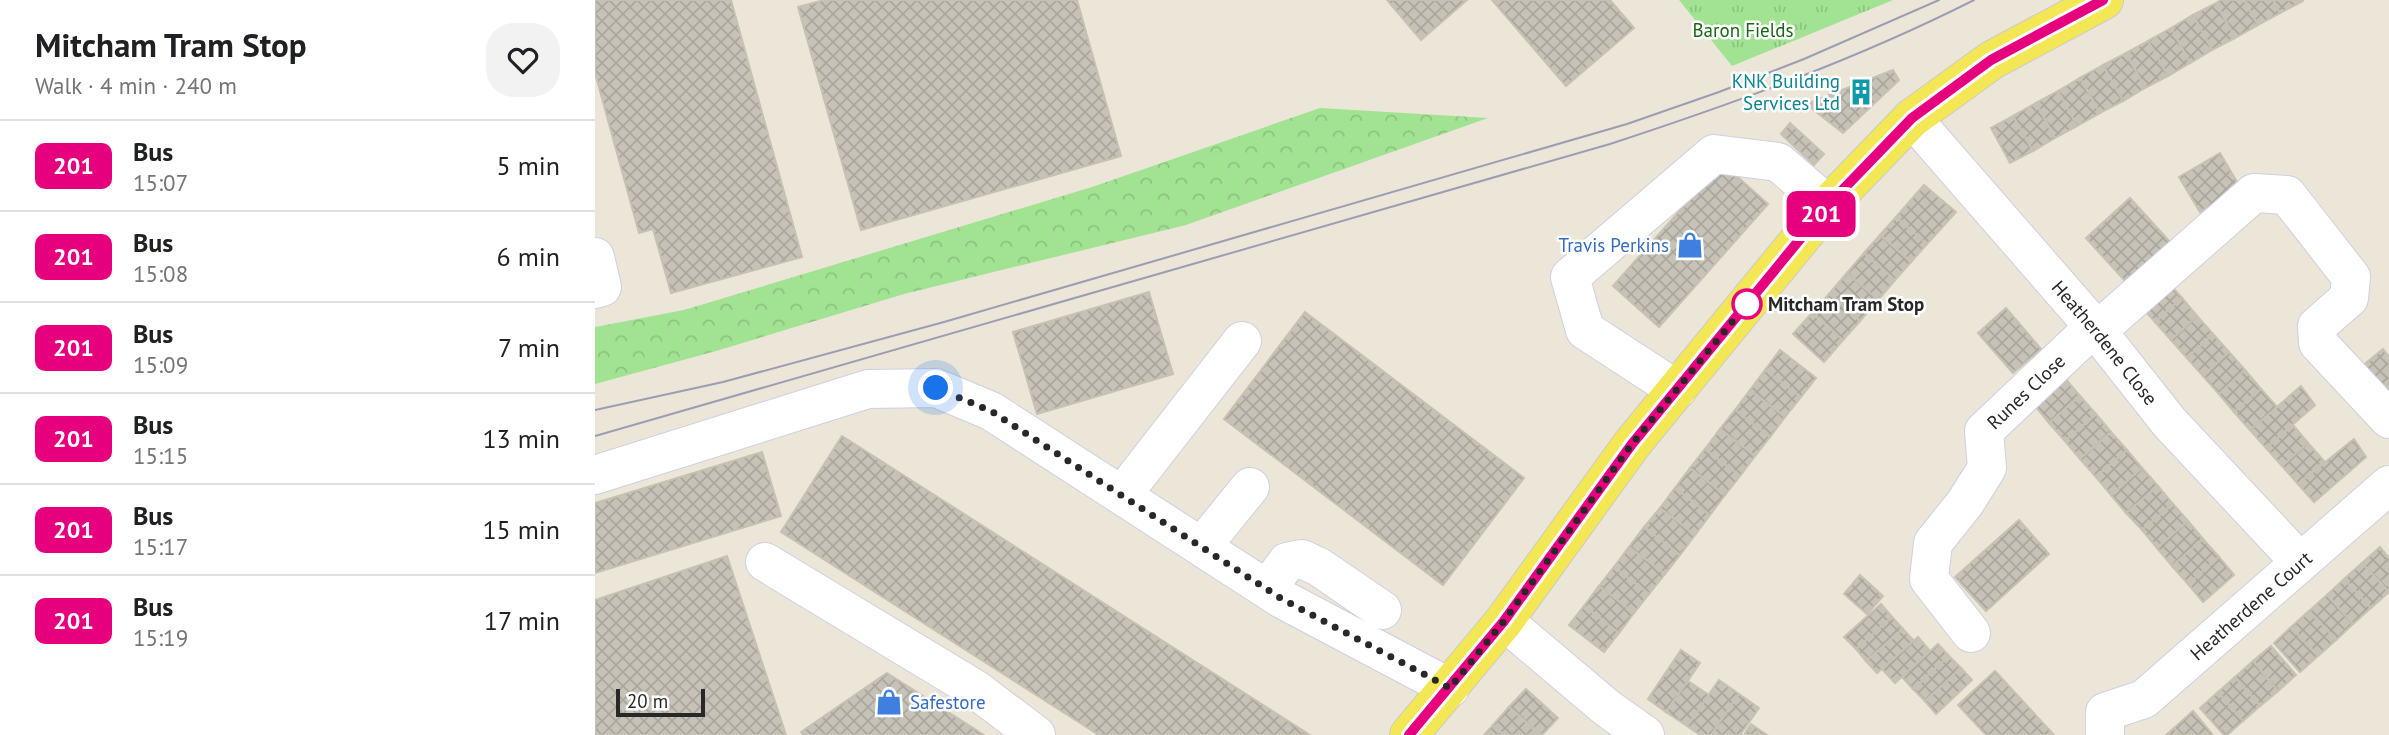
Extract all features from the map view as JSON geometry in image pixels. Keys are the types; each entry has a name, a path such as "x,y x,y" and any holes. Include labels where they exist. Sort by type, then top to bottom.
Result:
{"main road":[{"path":"1409,735 1504,621 1632,444 1828,205 1912,118 1991,60 2103,0"}],"street":[{"name":"Heatherdene Close","path":"1912,118 2096,329 2169,422 2299,562"},
{"path":"1677,390 1585,330 1570,277 1714,154 1778,162 1828,205"},
{"name":"Runes Close","path":"1971,633 1930,579 1934,544 1987,468 1985,431 2096,329 2255,193 2287,195 2351,277 2349,298 2317,326 2318,342 2389,419"},
{"path":"595,257 602,287 595,289"},
{"path":"1122,495 1242,341"},
{"path":"595,475 868,389 936,388 991,411 1267,589 1450,688"},
{"name":"Heatherdene Court","path":"2105,724 2144,699 2389,485"},
{"path":"1202,547 1250,487"},
{"path":"1267,589 1287,562 1302,559 1319,567 1382,610"},
{"path":"765,562 975,689 1035,735"},
{"path":"1504,621 1607,708 1645,735"}],"green space":[{"name":"Baron Fields","path":"1679,0 1893,0 1732,66"},
{"path":"1320,108 1488,118 1186,225 904,294 716,351 595,384 595,327 684,310 1092,187"}],"building":[{"path":"595,0 731,0 802,257 671,293 653,229 639,233 595,73"},
{"path":"824,0 1077,0 1121,156 861,230 798,7"},
{"path":"1387,0 1467,0 1421,40"},
{"path":"1492,0 1610,0 1634,28 1566,86"},
{"path":"2221,0 2244,0 2258,25 2235,38 2216,3"},
{"path":"2244,0 2273,0 2280,13 2258,25"},
{"path":"2273,0 2302,0 2303,1 2280,13"},
{"path":"2216,3 2235,38 2212,50 2193,15"},
{"path":"2193,15 2212,50 2190,63 2171,28"},
{"path":"2171,28 2190,63 2168,76 2148,41"},
{"path":"2148,41 2168,76 2145,88 2126,53"},
{"path":"2126,53 2145,88 2123,101 2103,65"},
{"path":"2103,65 2123,101 2100,113 2080,78"},
{"name":"KNK Building Services Ltd","path":"1893,70 1899,80 1843,133 1806,104"},
{"path":"2080,78 2100,113 2077,126 2058,91"},
{"path":"2058,91 2077,126 2055,138 2036,103"},
{"path":"2036,103 2055,138 2033,151 2013,116"},
{"path":"2013,116 2033,151 2010,163 1991,128"},
{"path":"1790,123 1824,154 1814,165 1781,134"},
{"path":"2220,153 2240,187 2200,212 2179,177"},
{"name":"Travis Perkins","path":"1722,163 1768,204 1659,327 1613,286"},
{"path":"1924,185 1956,212 1927,244 1896,217"},
{"path":"2130,198 2170,242 2126,282 2086,238"},
{"path":"1896,217 1927,244 1911,262 1880,235"},
{"path":"1880,235 1911,262 1895,280 1864,253"},
{"path":"1864,253 1895,280 1878,300 1847,273"},
{"path":"1847,273 1878,300 1860,321 1829,294"},
{"path":"2166,280 2182,298 2155,322 2139,304"},
{"path":"1149,292 1173,374 1037,414 1013,332"},
{"path":"1829,294 1860,321 1843,340 1812,313"},
{"path":"2182,298 2197,316 2171,340 2155,322"},
{"path":"2006,308 2041,349 2013,373 1978,333"},
{"path":"1305,312 1524,478 1443,585 1224,419"},
{"path":"1812,313 1843,340 1824,362 1793,334"},
{"path":"2197,316 2213,334 2187,358 2171,340"},
{"path":"2213,334 2229,352 2203,376 2187,358"},
{"path":"2383,349 2389,357 2389,403 2360,368"},
{"path":"1780,350 1816,378 1801,397 1765,370"},
{"path":"2229,352 2245,370 2219,394 2203,376"},
{"path":"1765,370 1801,397 1785,417 1750,390"},
{"path":"2245,370 2261,389 2234,412 2219,394"},
{"path":"2063,376 2080,396 2049,423 2032,402"},
{"path":"2301,386 2315,405 2266,448 2250,430"},
{"path":"2261,389 2277,407 2250,430 2234,412"},
{"path":"1750,390 1785,417 1770,437 1735,410"},
{"path":"2080,396 2096,414 2065,441 2049,423"},
{"path":"1735,410 1770,437 1755,456 1720,429"},
{"path":"2096,414 2111,432 2080,459 2065,441"},
{"path":"2293,425 2308,443 2282,466 2266,448"},
{"path":"1720,429 1755,456 1740,476 1705,449"},
{"path":"2111,432 2127,450 2096,477 2080,459"},
{"path":"842,436 1310,735 1099,735 781,532"},
{"path":"2354,439 2366,457 2314,502 2298,484"},
{"path":"2308,443 2324,461 2298,484 2282,466"},
{"path":"1705,449 1740,476 1725,495 1690,468"},
{"path":"2127,450 2142,468 2111,495 2096,477"},
{"path":"762,452 781,516 595,573 595,503"},
{"path":"1690,468 1725,495 1710,515 1675,488"},
{"path":"2142,468 2158,486 2126,513 2111,495"},
{"path":"2158,486 2173,504 2142,530 2126,513"},
{"path":"1675,488 1710,515 1695,535 1660,508"},
{"path":"2173,504 2188,521 2157,548 2142,530"},
{"path":"1660,508 1695,535 1680,555 1644,527"},
{"path":"2019,520 2049,554 1986,611 1955,577"},
{"path":"2188,521 2203,539 2172,566 2157,548"},
{"path":"1644,527 1680,555 1665,574 1629,547"},
{"path":"2203,539 2219,557 2188,584 2172,566"},
{"path":"1629,547 1665,574 1649,594 1614,567"},
{"path":"2380,547 2389,558 2389,592 2362,563"},
{"path":"727,556 786,735 595,735 595,600"},
{"path":"2219,557 2234,575 2203,602 2188,584"},
{"path":"2362,563 2389,592 2371,608 2344,579"},
{"path":"1614,567 1649,594 1634,613 1599,586"},
{"path":"1860,575 1883,596 1867,614 1844,594"},
{"path":"2344,579 2371,608 2353,624 2327,595"},
{"path":"1599,586 1634,613 1619,633 1584,606"},
{"path":"2327,595 2353,624 2336,640 2309,611"},
{"path":"1881,604 1892,617 1856,649 1844,637"},
{"path":"1584,606 1619,633 1604,652 1569,625"},
{"path":"2309,611 2336,640 2318,656 2291,627"},
{"path":"1892,617 1903,629 1866,661 1856,649"},
{"path":"2291,627 2318,656 2300,672 2274,643"},
{"path":"1903,629 1914,641 1877,673 1866,661"},
{"path":"1918,637 1930,651 1895,683 1882,669"},
{"path":"1938,644 1949,656 1913,689 1902,677"},
{"path":"2271,646 2296,675 2278,691 2253,661"},
{"path":"1681,650 1700,663 1666,712 1648,699"},
{"path":"1949,656 1961,668 1925,701 1913,689"},
{"path":"2253,661 2278,691 2260,706 2235,677"},
{"path":"1961,668 1972,680 1936,714 1925,701"},
{"path":"1995,671 2054,735 1986,735 1958,705"},
{"name":"Safestore","path":"887,673 984,735 803,735 801,732"},
{"path":"2235,677 2260,706 2243,721 2218,692"},
{"path":"1719,680 1739,694 1711,735 1700,735 1687,726"},
{"path":"1688,681 1709,695 1687,726 1666,712"},
{"path":"1526,689 1558,718 1542,735 1509,707"},
{"path":"2218,692 2243,721 2227,735 2224,735 2200,708"},
{"path":"1739,694 1759,708 1740,735 1711,735"},
{"path":"1509,707 1540,735 1503,735 1493,725"},
{"path":"2193,711 2213,735 2180,735 2174,728"},
{"path":"1751,724 1767,735 1744,735"},
{"path":"1493,725 1503,735 1484,735"},
{"path":"2174,728 2180,735 2166,735"}],"tram line":[{"path":"595,410 723,382 944,322 1627,124 1804,59 1939,0"},
{"path":"595,436 1610,144 1795,79 1885,42 1974,0"}],"bus line":[{"name":"201","path":"1409,735 1504,621 1632,444 1828,205 1912,118 1991,60 2103,0"}],"place":[{"name":"KNK Building Services Ltd","path":"1861,92"},
{"name":"Travis Perkins","path":"1690,245"},
{"name":"Mitcham Tram Stop","path":"1747,304"},
{"name":"Safestore","path":"889,702"}],"route":[{"path":"936,388 991,411 1282,599 1450,688 1504,621 1632,444 1747,304"}]}
